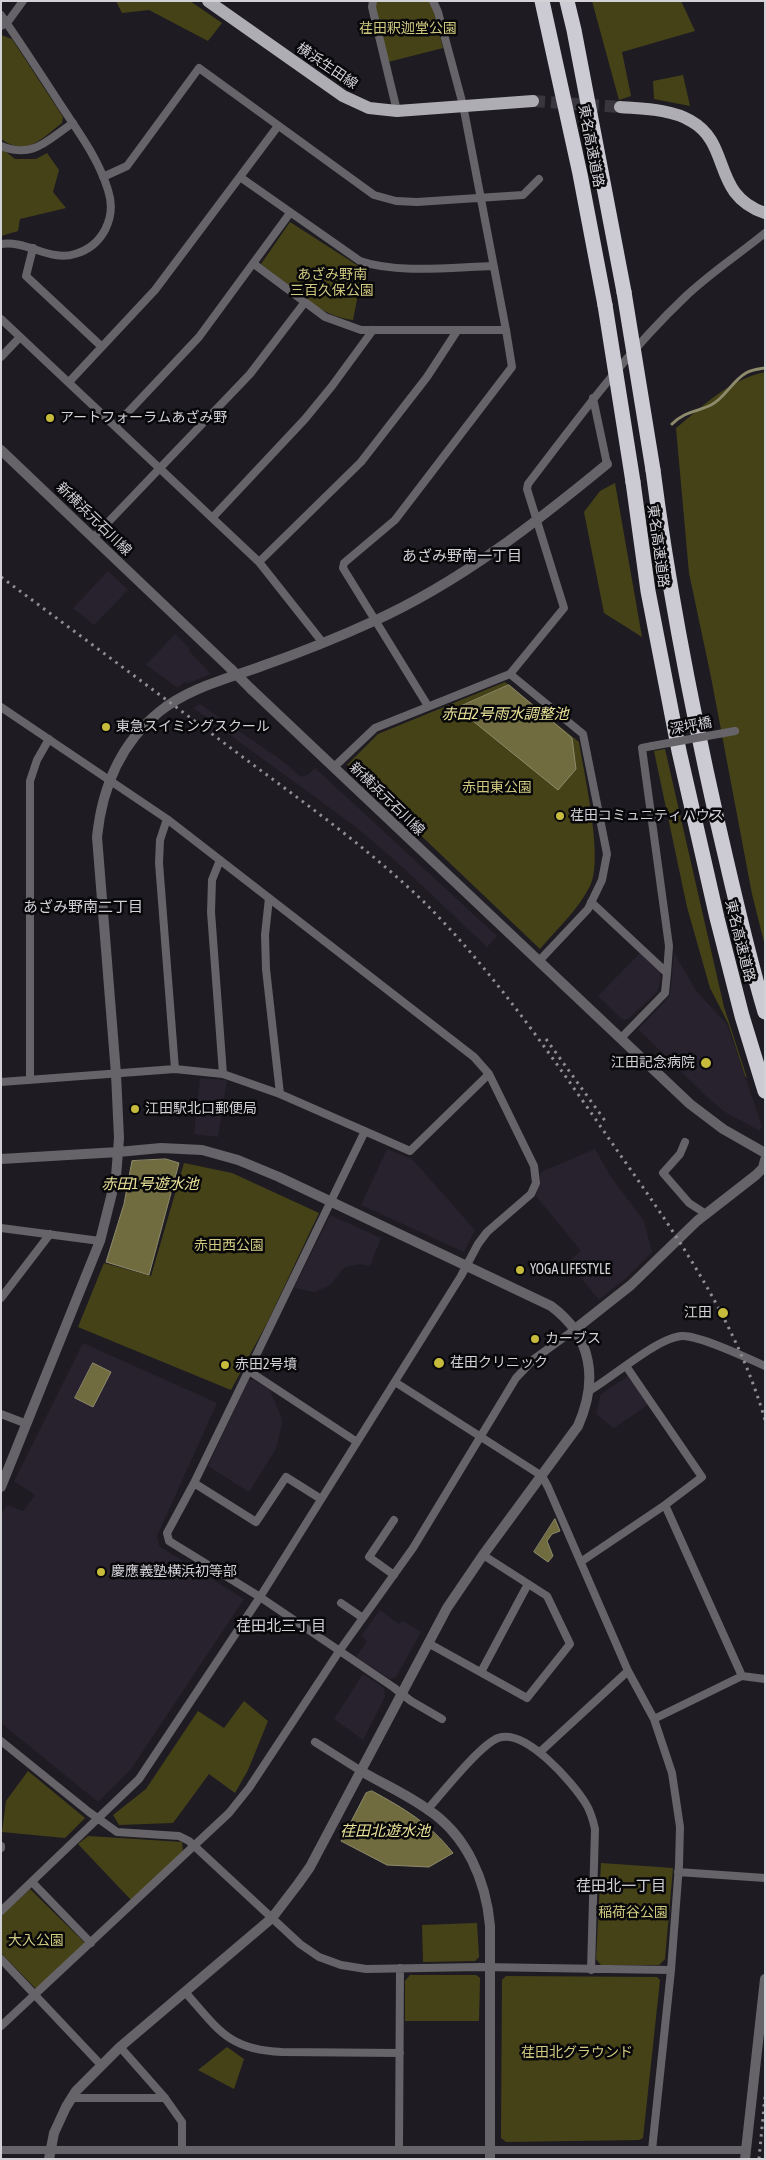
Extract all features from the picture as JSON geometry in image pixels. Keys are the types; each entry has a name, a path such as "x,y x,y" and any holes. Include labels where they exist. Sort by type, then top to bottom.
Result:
{"highway":[{"name":"東名高速道路","path":"542,1 576,154 605,305 648,591 679,752 719,926 742,1016 764,1088"},
{"name":"東名高速道路","path":"567,1 624,292 653,470 662,539 699,738 736,904 765,1012"}],"main road":[{"name":"横浜生田線","path":"208,1 349,100 369,108 397,111 533,101"},
{"path":"620,107 671,114 689,120 699,126 709,136 714,145 724,175 731,188 745,203 765,213"}],"street":[{"path":"4,24 23,1"},
{"path":"373,1 372,7 397,111"},
{"path":"428,706 375,621 344,568 344,563 395,520 512,367 463,105 438,12 433,1"},
{"path":"1,15 4,24 87,144 109,192 111,213 107,228 100,237 83,251 67,256 60,256 16,243 1,244"},
{"path":"103,177 127,166 199,68 374,195 403,201 523,195 538,179"},
{"path":"1,146 18,152 33,150 73,123"},
{"path":"69,382 164,278 278,126"},
{"path":"240,178 360,262 370,265 406,268 493,266"},
{"path":"115,426 199,337 290,213"},
{"path":"334,767 375,728 510,674 564,608 536,521 527,486 593,398 684,298 765,233"},
{"path":"33,248 26,276 101,346"},
{"path":"254,264 325,317 360,330 506,330"},
{"path":"94,538 250,374 305,302"},
{"path":"1,319 259,562 323,643"},
{"path":"213,517 304,419 332,386 372,330"},
{"path":"259,562 361,462 422,384 457,331"},
{"path":"1,357 20,337"},
{"path":"1,1487 100,1241 111,1204 118,1152 116,1074 97,837 100,809 109,780 119,759 134,738 159,712 173,702 200,688 323,643 375,621 468,569 508,543 607,464 593,398"},
{"name":"新横浜元石川線","path":"1,450 251,689 704,1116 765,1153"},
{"path":"510,674 583,734 607,854 602,880 588,909 539,961"},
{"path":"1,1911 139,1779 260,1597 468,1266 478,1244 487,1232 531,1194 536,1183 534,1166 489,1074 474,1057 167,818 2,709"},
{"name":"深坪橋","path":"667,973 669,946 642,748 735,731"},
{"path":"30,1080 30,781 37,760 48,739"},
{"path":"167,818 160,840 159,863 174,1069"},
{"path":"220,860 212,880 211,912 223,1074"},
{"path":"269,898 265,935 266,969 280,1094"},
{"path":"591,902 667,973 664,993 621,1038"},
{"path":"1,1082 174,1069 223,1074 280,1094 410,1151 489,1074"},
{"path":"365,1131 194,1483 167,1533 169,1541 260,1597 340,1650 410,1701 442,1719"},
{"path":"685,1142 680,1154 663,1173 689,1203 706,1214"},
{"path":"1,1159 161,1148 202,1150 246,1163 550,1306 574,1330 586,1353 590,1372 587,1402 578,1426 483,1555 447,1608 310,1867 272,1918 101,2065 72,2098 54,2133 49,2155"},
{"path":"1,2026 196,1846 229,1813 249,1788 340,1650 413,1548 516,1378 534,1359 631,1285 706,1214 756,1175 762,1168 765,1160"},
{"path":"1,1228 100,1241"},
{"path":"1,1298 50,1234"},
{"path":"589,1391 657,1345 682,1336 715,1345 765,1366"},
{"path":"582,1561 665,1505 702,1477 626,1366"},
{"path":"249,1371 357,1442"},
{"path":"395,1382 542,1476 582,1561 628,1671 654,1719 673,1780 680,1826 670,1970 652,2150"},
{"path":"1,1414 27,1424"},
{"path":"194,1483 256,1522 286,1477 321,1499"},
{"path":"665,1505 742,1676"},
{"path":"394,1520 369,1557 394,1575"},
{"path":"428,1643 527,1698 570,1644 547,1596 483,1555"},
{"path":"481,1672 528,1584"},
{"path":"340,1603 363,1618"},
{"path":"540,1752 628,1671"},
{"path":"654,1719 742,1676 765,1679"},
{"path":"428,1809 486,1745 500,1737 522,1740 540,1752 574,1787 592,1816 595,1829 591,1970"},
{"path":"315,1742 428,1809 460,1841 480,1878 489,1911 490,2155"},
{"path":"2,1746 117,1832 179,1836 196,1846 300,1944 319,1957 341,1965 366,1969 670,1970"},
{"path":"678,1872 765,1878"},
{"path":"32,1882 91,1943"},
{"path":"1,1959 101,2065"},
{"path":"399,2150 400,1968"},
{"path":"1,2150 49,2155 182,2150 229,2155 399,2150 490,2155 652,2150 745,2154 765,1980"},
{"path":"185,1992 224,2035 246,2047 272,2052 400,2053"},
{"path":"120,2047 165,2098 182,2122 182,2150"},
{"path":"72,2098 165,2098"}],"shaded area":[{"path":"108,571 128,590 94,625 73,608"},
{"path":"175,634 211,674 189,683 184,682 178,688 146,665"},
{"path":"200,704 284,762 301,777 309,774 315,768 497,936 487,947 398,863 356,827 193,708"},
{"path":"640,953 659,970 661,979 657,992 628,1019 623,1020 598,996"},
{"name":"江田記念病院","path":"674,953 697,992 727,1024 762,1126 760,1131 725,1112 707,1097 638,1029 670,996"},
{"path":"200,1078 227,1080 218,1137 194,1134"},
{"path":"387,1149 412,1159 475,1230 464,1252 361,1205"},
{"path":"595,1149 611,1177 644,1221 652,1252 626,1278 599,1300 568,1262 581,1251 536,1196 541,1172"},
{"path":"330,1215 381,1238 370,1266 360,1264 345,1267 330,1285 315,1292 294,1288"},
{"name":"慶應義塾横浜初等部","path":"83,1343 217,1403 157,1536 159,1546 244,1599 131,1769 98,1802 1,1723 1,1514 7,1505 23,1511 35,1495 14,1481"},
{"path":"628,1376 649,1404 614,1428 596,1414 601,1394"},
{"path":"248,1380 254,1380 272,1391 271,1393 282,1423 276,1449 249,1492 208,1466"},
{"path":"380,1610 399,1624 403,1621 421,1632 396,1677 390,1679 356,1657 367,1641 361,1636"},
{"path":"363,1674 384,1688 385,1697 363,1740 334,1719"}],"green space":[{"path":"116,1 190,1 222,23 208,41 149,10 122,13"},
{"name":"荏田釈迦堂公園","path":"375,1 430,1 443,48 388,62 374,6"},
{"path":"592,1 681,1 695,31 622,52 631,96 619,100"},
{"path":"1,35 12,39 63,117 62,123 47,135 26,146 10,144 1,139"},
{"path":"683,75 690,106 654,99 653,81"},
{"path":"1,148 15,159 36,159 47,153 59,170 53,192 66,208 20,219 18,231 1,236"},
{"name":"あざみ野南 三百久保公園","path":"290,222 363,269 353,320 327,313 315,306 261,264"},
{"path":"765,372 765,946 752,894 711,677 689,573 676,428 728,387"},
{"path":"615,483 642,637 604,613 584,512 600,491"},
{"name":"赤田東公園","path":"505,682 579,742 592,816 595,857 594,874 590,886 573,911 540,949 347,765 378,734"},
{"path":"665,749 724,1007 747,1078 728,1023 710,988 687,907 654,751"},
{"name":"赤田西公園","path":"184,1163 232,1173 319,1213 267,1323 231,1390 78,1327 104,1263 151,1276"},
{"path":"244,1701 268,1721 248,1770 235,1793 209,1774 173,1823 119,1825 113,1815 146,1789 198,1711 224,1728"},
{"path":"28,1771 85,1818 65,1838 2,1832 6,1801"},
{"path":"88,1836 182,1842 183,1852 131,1900 78,1844"},
{"name":"稲荷谷公園","path":"601,1863 673,1868 665,1959 659,1965 601,1965 596,1959"},
{"name":"大入公園","path":"30,1889 85,1943 36,1989 1,1953 1,1916"},
{"path":"477,1923 479,1957 475,1961 423,1962 422,1925"},
{"path":"410,1975 476,1975 480,1978 479,2021 405,2021 405,1981"},
{"name":"荏田北グラウンド","path":"506,1976 657,1977 660,1980 643,2138 639,2140 506,2142 501,2138 502,1980"},
{"path":"227,2047 244,2059 234,2089 198,2070"}],"water":[{"name":"赤田2号雨水調整池","path":"509,685 572,738 576,769 558,790 457,708"},
{"name":"赤田1号遊水池","path":"166,1159 179,1163 149,1275 106,1262 124,1204 132,1161"},
{"path":"93,1363 111,1372 93,1407 75,1398"},
{"path":"555,1519 560,1531 552,1534 547,1541 553,1556 548,1562 534,1552"},
{"name":"荏田北遊水池","path":"372,1791 426,1825 453,1853 429,1867 387,1865 341,1841 366,1793"}],"waterway":[{"path":"672,424 686,414 716,402 741,376 753,370 765,368"}],"tunnel":[{"path":"533,101 620,107"}],"railway":[{"path":"1,577 337,828 404,883 452,931 528,1025 643,1187 685,1250 739,1349 765,1420"},
{"path":"546,1039 606,1122"},
{"path":"759,2159 765,2096"}],"place":[{"name":"アートフォーラムあざみ野","path":"50,418"},
{"name":"東急スイミングスクール","path":"106,727"},
{"name":"荏田コミュニティハウス","path":"560,816"},
{"name":"江田記念病院","path":"706,1063"},
{"name":"江田駅北口郵便局","path":"135,1109"},
{"name":"YOGA LIFESTYLE","path":"520,1270"},
{"name":"江田","path":"723,1313"},
{"name":"カーブス","path":"535,1339"},
{"name":"荏田クリニック","path":"439,1363"},
{"name":"赤田2号墳","path":"225,1365"},
{"name":"慶應義塾横浜初等部","path":"101,1572"}],"district":[{"name":"あざみ野南一丁目","path":"462,556"},
{"name":"あざみ野南二丁目","path":"83,907"},
{"name":"荏田北三丁目","path":"281,1626"},
{"name":"荏田北一丁目","path":"621,1886"}]}
